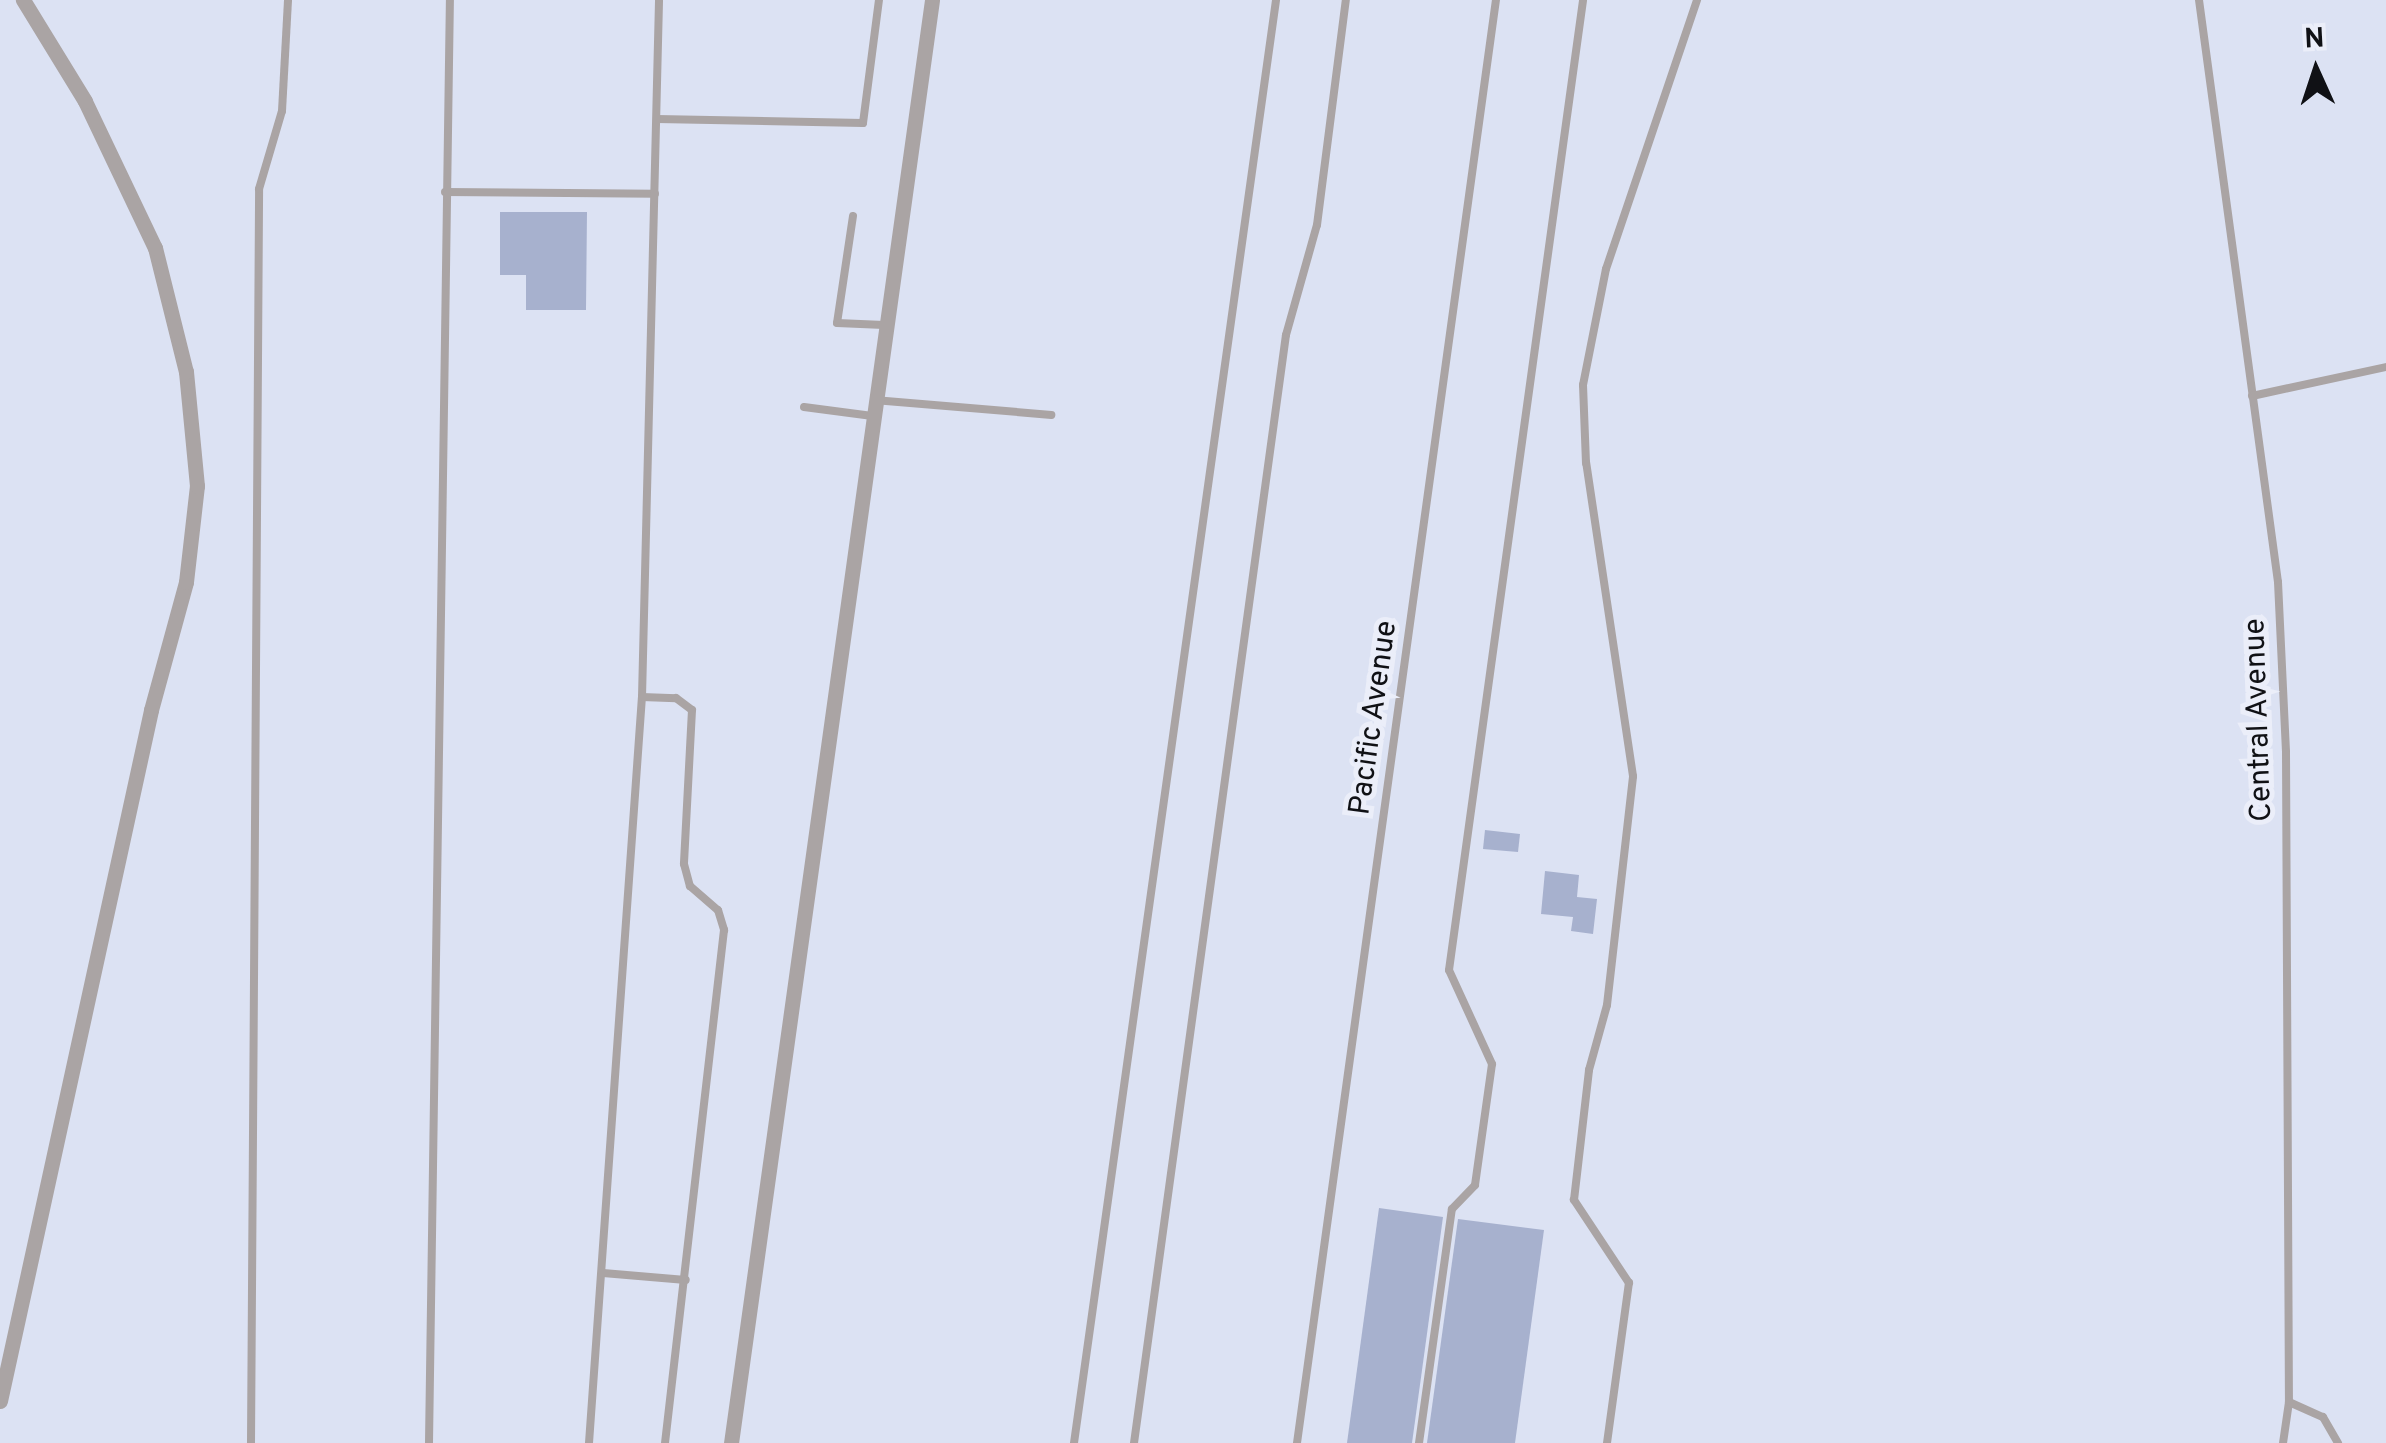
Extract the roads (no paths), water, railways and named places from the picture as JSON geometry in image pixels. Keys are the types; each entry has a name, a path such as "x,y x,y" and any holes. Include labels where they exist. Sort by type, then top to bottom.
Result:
{"street":[{"path":"0,1402 152,710 186,582 198,486 186,372 155,248 85,101 24,0"},
{"path":"731,1443 932,0"}],"lane":[{"path":"251,1443 259,190 286,90 288,0"},
{"path":"429,1443 450,0"},
{"path":"589,1443 642,696 659,0"},
{"path":"657,119 864,122 879,0"},
{"path":"1074,1443 1276,0"},
{"path":"1134,1443 1286,335 1317,225 1346,0"},
{"name":"Pacific Avenue","path":"1297,1443 1496,0"},
{"path":"1419,1443 1452,1209 1475,1185 1492,1064 1449,970 1584,0"},
{"path":"1607,1443 1629,1283 1574,1200 1589,1070 1607,1004 1633,776 1586,464 1583,385 1606,269 1697,0"},
{"name":"Central Avenue","path":"2199,0 2278,582 2286,752 2289,1402 2283,1443"},
{"path":"446,192 655,194"},
{"path":"854,216 837,322 884,325"},
{"path":"2252,396 2386,367"},
{"path":"804,407 1050,415"},
{"path":"642,696 676,698 692,710 686,874 720,913 724,930 665,1443"},
{"path":"603,1274 686,1280"},
{"path":"2289,1402 2323,1417 2338,1443"}]}
